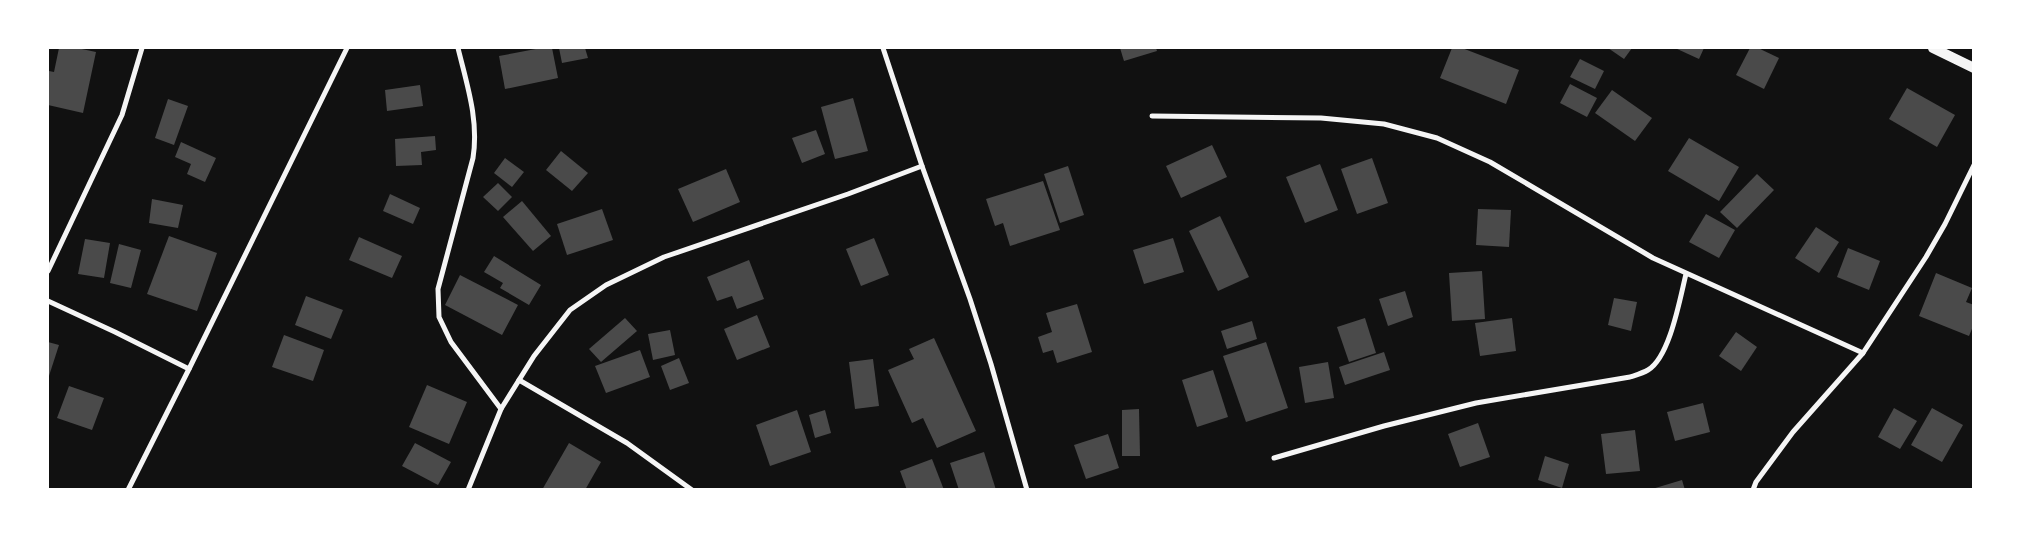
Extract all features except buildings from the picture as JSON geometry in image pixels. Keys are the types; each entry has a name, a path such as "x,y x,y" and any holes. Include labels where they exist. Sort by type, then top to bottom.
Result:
{"main road":[{"path":"1933,48 1974,68"}],"street":[{"path":"48,271 122,115 142,48"},
{"path":"128,490 347,48"},
{"path":"458,48 475,117 476,139 473,158 438,289 439,317 451,342 501,409"},
{"path":"883,48 922,166 970,299 991,364 1027,490"},
{"path":"1152,116 1321,118 1384,124 1437,138 1490,162 1645,253 1686,274 1863,353"},
{"path":"1753,490 1756,482 1793,432 1863,353 1926,257 1945,224 1974,165"},
{"path":"468,490 501,409 534,356 570,310 606,285 664,257 848,194 922,166"},
{"path":"1274,458 1384,426 1476,403 1630,377 1649,369 1661,353 1673,329 1686,274"},
{"path":"48,302 115,332 189,370"},
{"path":"519,380 627,443 692,490"}]}
